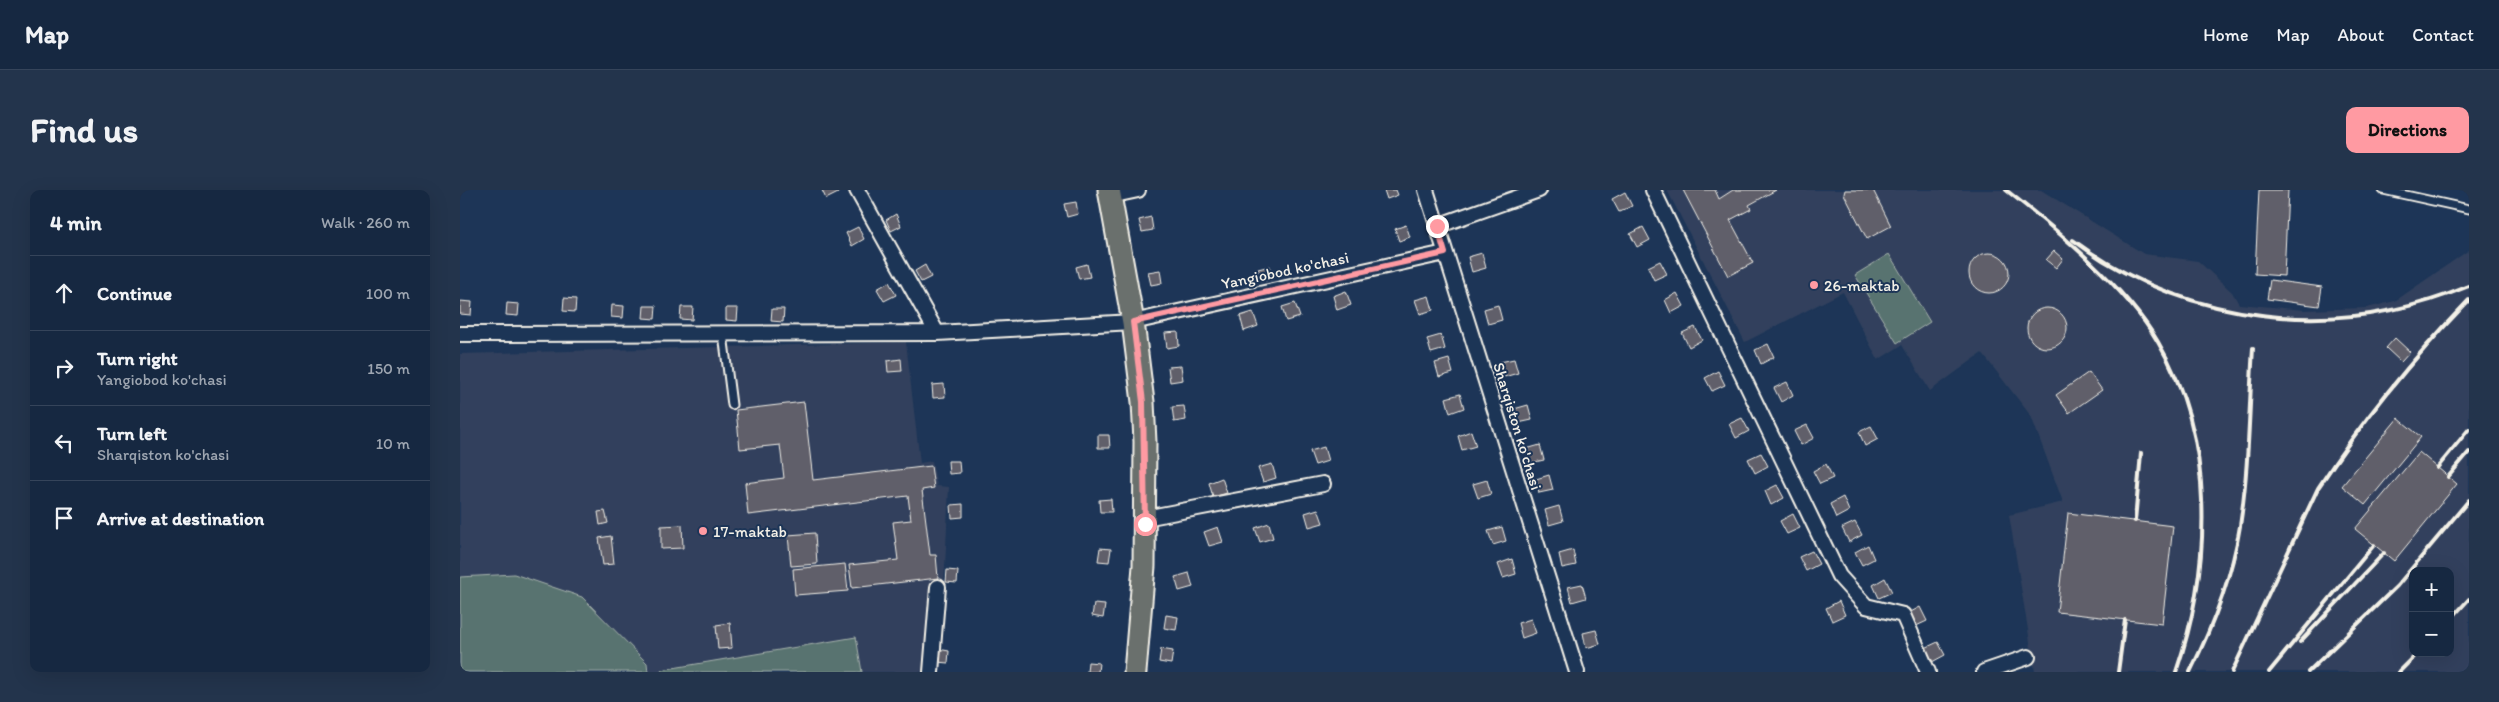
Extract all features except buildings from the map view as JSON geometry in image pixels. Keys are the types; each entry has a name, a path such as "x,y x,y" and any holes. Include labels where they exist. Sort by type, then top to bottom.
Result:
{"main road":[{"path":"1109,193 1133,322 1143,402 1145,518 1138,649 1135,672"}],"street":[{"path":"857,190 936,333"},
{"path":"1109,193 1138,190"},
{"name":"Sharqiston ko'chasi","path":"1426,190 1577,672"},
{"path":"1437,226 1539,190"},
{"path":"1653,190 1839,576 1866,606 1903,615 1928,672"},
{"name":"Yangiobod ko'chasi","path":"460,334 936,333 1133,322 1445,253"},
{"path":"1145,518 1322,484"},
{"path":"931,672 938,586"},
{"path":"1984,672 2028,657"}],"lane":[{"path":"2383,190 2469,209"},
{"path":"723,334 732,405"}],"shaded area":[{"path":"1667,190 2041,190 2144,254 2198,261 2232,292 2239,304 2304,310 2367,308 2395,301 2469,250 2469,672 2035,672 2009,515 2063,502 2031,416 1982,353 1930,391 1902,345 1878,360 1843,292 1745,342"},
{"name":"17-maktab","path":"906,342 920,463 932,461 937,486 949,487 944,587 933,586 924,672 648,672 647,663 514,574 460,577 460,354"}],"green space":[{"path":"1889,254 1930,322 1897,343 1855,275"},
{"path":"514,574 582,597 647,663 648,672 460,672 460,577"},
{"path":"856,637 862,672 661,672 661,670"}],"railway":[{"path":"2006,190 2089,260 2128,301 2158,342 2177,380 2190,420 2199,462 2202,504 2197,590 2188,632 2176,672"},
{"path":"2073,240 2118,269 2165,291 2214,306 2265,315 2316,318 2368,314 2419,303 2469,286"},
{"path":"2232,672 2318,488 2352,438 2389,390 2469,300"},
{"path":"2190,672 2221,601 2232,564 2240,526 2245,482 2253,348"},
{"path":"2437,468 2469,429"},
{"path":"2448,477 2469,452"},
{"path":"2135,521 2141,453"},
{"path":"2308,672 2397,586 2469,500"},
{"path":"2269,672 2374,545"},
{"path":"2300,642 2384,553"},
{"path":"2454,616 2469,599"},
{"path":"2118,672 2125,620"},
{"path":"2399,672 2414,657"}],"place":[{"name":"26-maktab","path":"1814,285"},
{"name":"17-maktab","path":"703,531"}],"route":[{"path":"1145,524 1146,482 1143,402 1133,322 1445,253 1437,226"}]}
